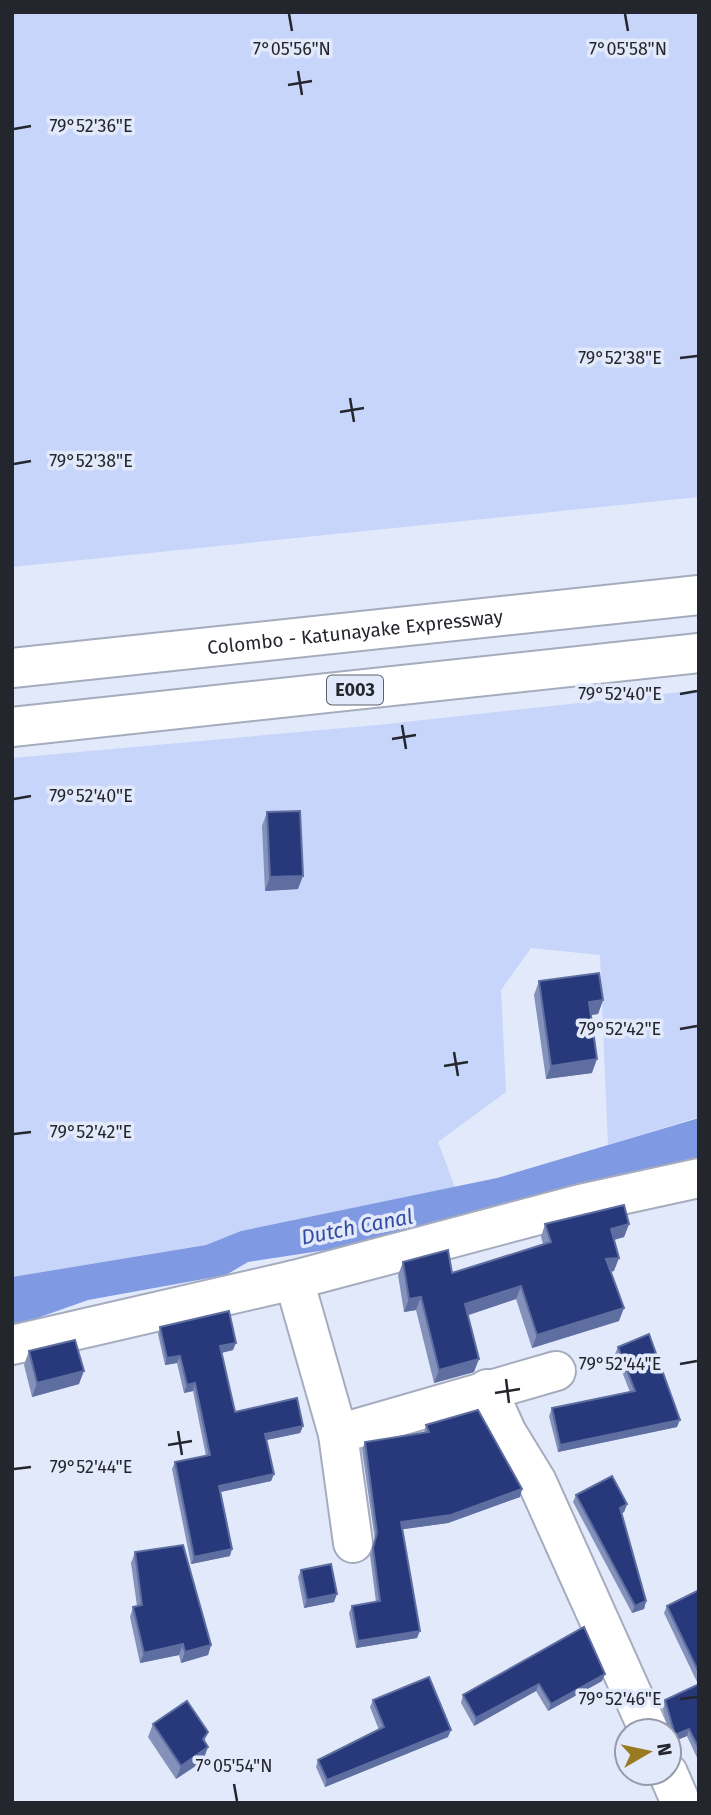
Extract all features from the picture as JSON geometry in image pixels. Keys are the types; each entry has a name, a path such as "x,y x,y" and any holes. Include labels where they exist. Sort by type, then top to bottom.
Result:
{"main road":[{"name":"Colombo - Katunayake Expressway","path":"12,668 699,595"},
{"name":"E003","path":"12,727 699,653"},
{"path":"12,1345 294,1280 580,1204 699,1178"},
{"path":"294,1280 338,1434 353,1543"},
{"path":"338,1434 556,1371"},
{"path":"487,1389 507,1433 537,1482 643,1717"}],"shaded area":[{"path":"12,12 699,12 699,497 12,567"},
{"path":"699,690 699,1117 608,1145 600,955 531,948 501,990 506,1092 438,1142 455,1187 241,1231 206,1245 12,1277 12,758 377,725"}],"water":[{"name":"Dutch Canal","path":"699,1118 699,1169 353,1246 248,1262 226,1275 88,1300 12,1327 12,1277 206,1245 241,1231 497,1178"}],"building":[{"path":"300,811 303,876 270,877 267,812"},
{"path":"599,973 603,1000 589,1002 597,1059 551,1066 539,981"},
{"path":"624,1205 629,1224 611,1229 619,1258 606,1259 624,1308 537,1335 521,1286 465,1304 479,1359 439,1370 421,1297 409,1299 403,1262 448,1250 452,1273 551,1242 545,1224"},
{"path":"229,1311 236,1343 220,1346 235,1412 297,1398 303,1426 265,1434 274,1474 219,1486 232,1549 194,1557 175,1462 210,1455 195,1383 187,1385 180,1356 167,1358 160,1327"},
{"path":"649,1334 680,1420 560,1445 552,1408 635,1391 618,1347"},
{"path":"75,1340 84,1371 37,1383 29,1351"},
{"path":"478,1410 522,1489 451,1515 401,1522 420,1631 358,1641 352,1606 380,1601 373,1548 377,1533 365,1442 429,1432 426,1425"},
{"path":"612,1476 627,1504 620,1508 646,1601 635,1606 576,1495"},
{"path":"183,1545 211,1645 185,1652 183,1644 144,1653 133,1607 142,1605 135,1552"},
{"path":"331,1564 337,1594 307,1600 301,1570"},
{"path":"699,1590 699,1673 667,1606"},
{"path":"584,1627 605,1674 551,1704 539,1684 476,1718 463,1695"},
{"path":"429,1677 451,1730 327,1780 318,1760 384,1727 373,1700"},
{"path":"699,1684 699,1749 689,1729 683,1732 683,1717 670,1717 665,1700"},
{"path":"187,1701 208,1732 203,1739 208,1747 181,1766 153,1724"}]}
